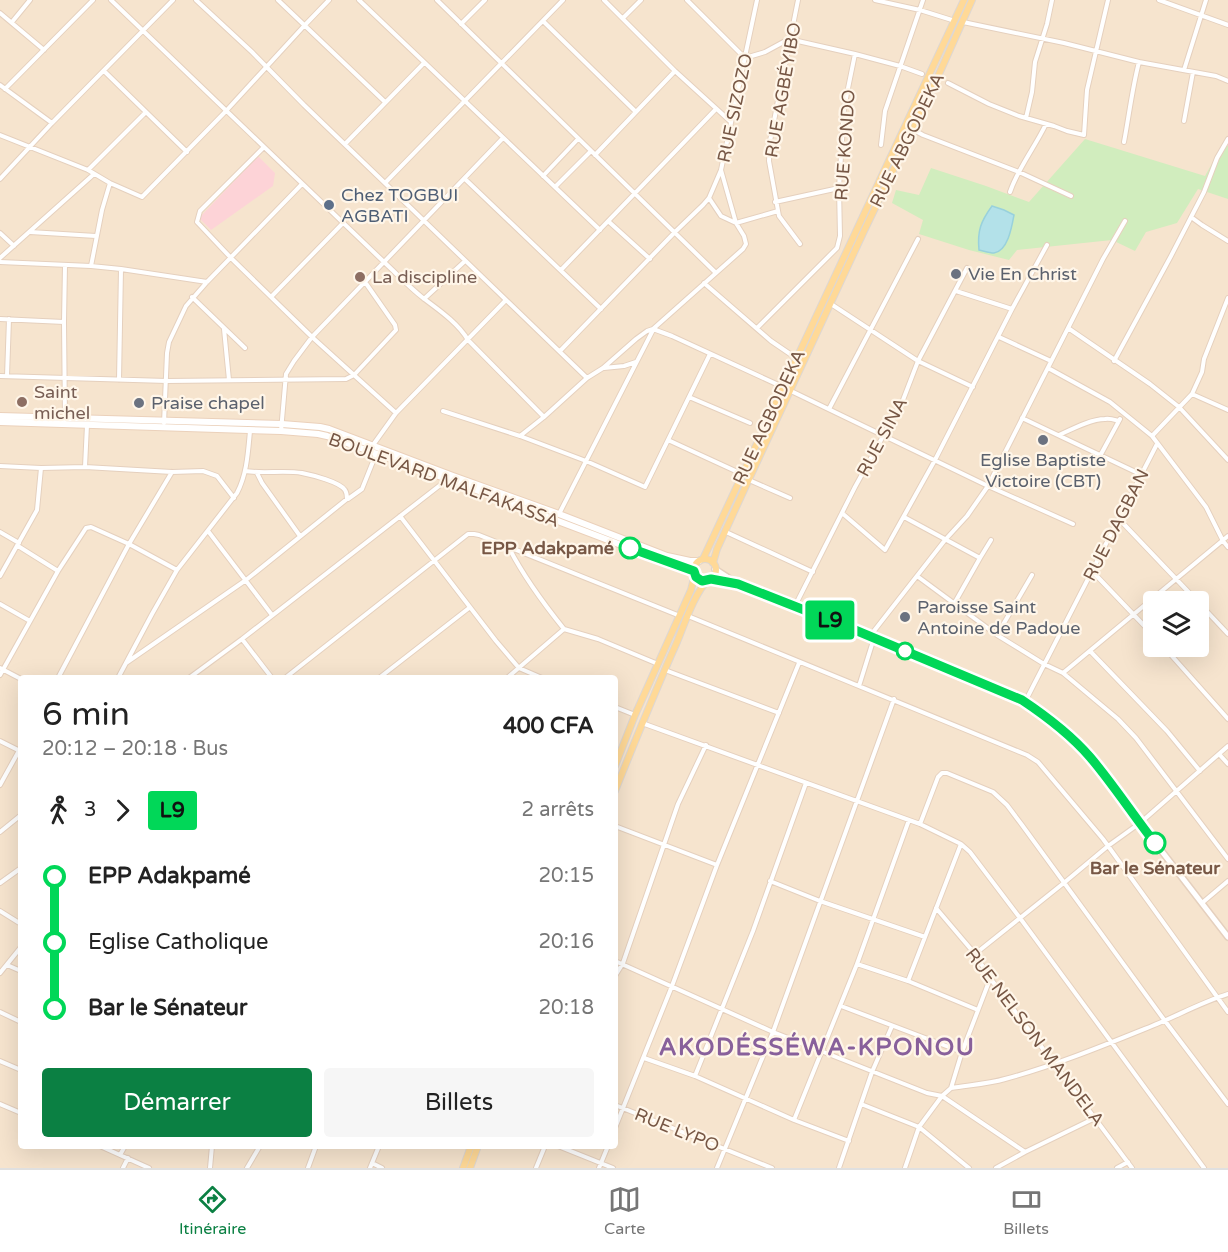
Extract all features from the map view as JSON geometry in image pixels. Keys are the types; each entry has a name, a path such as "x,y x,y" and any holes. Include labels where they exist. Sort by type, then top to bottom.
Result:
{"main road":[{"name":"RUE ABGODEKA","path":"835,276 964,0"},
{"name":"RUE ABGODEKA","path":"842,280 972,0"},
{"path":"955,21 963,22"},
{"name":"RUE AGBODEKA","path":"701,560 835,276"},
{"name":"RUE AGBODEKA","path":"714,566 717,549 725,531 842,280"},
{"path":"783,387 791,391"},
{"name":"BOULEVARD MALFAKASSA","path":"0,416 87,425 164,424 250,430 320,427 666,559"},
{"name":"BOULEVARD MALFAKASSA","path":"0,422 65,421 282,428 327,436 450,478"},
{"path":"450,478 559,514 694,572 702,581 710,580"},
{"path":"618,783 688,616 702,588 714,575 714,566 701,560 666,559"},
{"path":"618,758 691,590 695,566 701,560"},
{"path":"463,1168 474,1149"},
{"path":"470,1168 475,1149"}],"street":[{"path":"12,22 30,0"},
{"path":"5,89 93,0"},
{"path":"111,0 384,262 462,331 468,340 544,417"},
{"path":"0,179 173,0"},
{"path":"196,0 587,378"},
{"path":"278,0 385,102"},
{"path":"0,135 88,170 142,197 329,0"},
{"path":"359,0 600,230"},
{"path":"437,0 716,273 653,329 559,514"},
{"path":"461,24 485,0"},
{"path":"385,183 563,0"},
{"path":"604,0 675,71 731,122"},
{"path":"623,18 641,0"},
{"path":"687,0 745,58 765,52 789,39 855,54 922,74"},
{"name":"RUE SIZOZO","path":"716,273 746,244 736,223 721,170 757,0"},
{"name":"RUE AGBÉYIBO","path":"798,0 770,141 769,161 779,216 800,244"},
{"path":"875,0 955,21"},
{"path":"881,145 885,111 923,0"},
{"path":"1026,118 1035,62 1052,0"},
{"path":"948,83 989,104 1026,118 1084,135 1090,71 1108,0"},
{"path":"1159,0 1228,25"},
{"path":"1184,70 1206,0"},
{"path":"0,13 44,50"},
{"path":"543,21 636,112"},
{"path":"963,22 1064,43 1138,62 1216,76 1228,81"},
{"name":"RUE KONDO","path":"757,328 837,248 840,236 839,188 844,108 855,54"},
{"path":"1124,142 1138,62"},
{"path":"345,144 424,63"},
{"path":"104,71 187,152"},
{"path":"555,187 636,112 675,71"},
{"path":"1184,121 1193,72"},
{"path":"0,85 52,123"},
{"path":"561,270 716,109"},
{"path":"88,170 146,112"},
{"path":"1010,192 1014,180 1046,124"},
{"path":"912,129 1019,172 1071,196"},
{"path":"282,428 285,380 289,369 312,337 503,138"},
{"path":"543,176 579,139"},
{"path":"1114,361 1209,182 1217,158 1228,139"},
{"path":"264,147 200,211 197,222 312,337 396,413"},
{"path":"560,351 709,198 721,170"},
{"path":"0,260 94,174"},
{"path":"465,179 601,309"},
{"path":"91,266 96,236 110,183"},
{"path":"164,424 167,354 169,342 182,312 192,297 302,184"},
{"path":"776,202 839,188"},
{"path":"709,198 721,216 736,223 778,211"},
{"path":"1191,217 1228,241"},
{"path":"608,221 650,260"},
{"path":"859,686 872,637 988,486 1103,259 1125,221"},
{"path":"271,297 343,223"},
{"path":"30,232 96,236"},
{"path":"0,233 14,246"},
{"path":"829,410 918,239"},
{"path":"842,513 885,550 935,460 1047,245"},
{"path":"0,260 121,269 207,282"},
{"path":"424,299 465,261"},
{"path":"65,265 65,421"},
{"name":"RUE SINA","path":"795,606 855,487 903,400 918,361 967,268"},
{"path":"119,380 121,269"},
{"path":"0,376 167,381 346,379 354,375 396,330 365,282"},
{"path":"704,283 796,358"},
{"path":"956,291 1012,309"},
{"path":"192,297 245,348"},
{"path":"1152,435 1192,394 1228,298"},
{"path":"372,445 396,413 506,300"},
{"path":"831,304 918,361 973,387"},
{"path":"0,319 64,322"},
{"path":"7,376 9,319"},
{"path":"224,328 229,380"},
{"path":"1068,328 1150,384 1179,407 1228,460"},
{"path":"520,436 587,378 603,368 636,339 653,329 783,387"},
{"path":"999,337 1051,362"},
{"path":"443,411 520,436 645,487 710,354"},
{"path":"603,368 636,362"},
{"path":"1048,368 1110,402 1152,435 1206,507 1228,547"},
{"path":"791,391 988,486 1073,524"},
{"path":"1192,394 1228,410"},
{"path":"689,397 750,423"},
{"path":"1100,456 1123,414"},
{"path":"1022,418 1142,475"},
{"path":"1059,436 1078,426 1101,419 1119,421"},
{"path":"85,467 87,425"},
{"path":"120,675 177,570 234,498 242,483 250,430"},
{"path":"668,440 742,474"},
{"name":"RUE DAGBAN","path":"1025,702 1157,444"},
{"path":"126,663 246,580 362,489 376,454"},
{"path":"0,466 203,471 217,476 234,498"},
{"path":"0,576 38,507 41,468"},
{"path":"245,471 301,473 345,489 347,499"},
{"path":"60,675 129,544 172,472"},
{"path":"257,473 300,537"},
{"path":"193,675 450,478"},
{"path":"749,479 790,498"},
{"path":"400,516 492,637 519,668 535,675"},
{"path":"904,517 980,558"},
{"path":"1119,519 1188,591"},
{"path":"0,675 58,571 88,526 129,544 177,570"},
{"path":"208,531 272,615"},
{"path":"725,531 813,572"},
{"path":"0,532 58,571"},
{"path":"289,675 468,534 479,535 680,616"},
{"path":"1063,673 1228,537"},
{"path":"954,603 991,540"},
{"path":"509,548 531,586 564,629 608,643 659,664"},
{"path":"714,566 738,584"},
{"path":"1092,571 1143,624"},
{"path":"997,635 1032,575"},
{"path":"917,576 997,635 1063,673 1118,719 1136,738 1228,859"},
{"path":"710,580 738,584 872,637 1025,702 1044,715 1089,757 1228,937"},
{"path":"0,604 30,621"},
{"path":"383,675 470,608"},
{"path":"1209,614 1228,634"},
{"path":"688,616 799,663 894,699 1027,755 1038,762 1107,846 1228,1012"},
{"path":"511,675 564,629"},
{"path":"242,639 270,675"},
{"path":"1090,651 1167,730 1200,771"},
{"path":"1173,657 1228,719"},
{"path":"618,1120 717,865 799,663"},
{"path":"2,669 18,677"},
{"path":"665,669 779,714"},
{"path":"717,1168 773,1032 894,699"},
{"path":"618,708 635,715"},
{"path":"642,723 920,824 961,844 970,852 1020,918 1204,1168"},
{"path":"0,741 18,748"},
{"path":"618,970 678,804 706,745"},
{"path":"975,954 1107,846 1140,823 1228,746"},
{"path":"0,785 18,753"},
{"path":"1219,754 1228,764"},
{"path":"920,824 938,777 942,773 993,792 1007,805 1065,882 1228,1104"},
{"path":"695,1076 723,1008 806,783"},
{"path":"0,832 18,817"},
{"path":"794,1120 841,1006 909,820"},
{"path":"618,827 717,865"},
{"path":"908,981 961,844"},
{"path":"0,883 18,870"},
{"path":"770,881 925,938"},
{"path":"1202,903 1228,881"},
{"name":"RUE NELSON MANDELA","path":"936,908 975,954 990,978 1132,1168"},
{"path":"0,911 18,922"},
{"path":"0,973 18,951"},
{"path":"618,962 773,1032 927,1093 942,1096 1024,1152"},
{"path":"857,964 908,981 978,1010"},
{"path":"7,965 18,970"},
{"path":"905,1168 919,1127 942,1096 951,1088 990,978"},
{"path":"951,1088 1004,1079 1055,1063 1228,994"},
{"path":"841,1006 962,1052"},
{"path":"0,1011 18,1020"},
{"path":"839,1168 872,1072 892,1026"},
{"path":"644,1058 695,1076 794,1120 849,1141"},
{"path":"0,1061 18,1069"},
{"path":"0,1104 18,1112"},
{"path":"861,1104 919,1127 969,1168"},
{"name":"RUE LYPO","path":"618,1106 772,1168"},
{"path":"996,1168 1006,1166 1024,1152 1095,1118"},
{"path":"106,1149 149,1168"},
{"path":"120,1155 123,1149"},
{"path":"210,1168 212,1149"},
{"path":"247,1168 258,1149"},
{"path":"308,1168 315,1149"},
{"path":"378,1149 371,1166 382,1168"},
{"path":"536,1168 544,1149"},
{"path":"564,1149 600,1166 614,1168"},
{"path":"600,1166 607,1149"},
{"path":"123,1168 128,1158"},
{"path":"1118,1168 1128,1162"}],"shaded area":[{"path":"0,0 1228,0 1228,1168 0,1168"},
{"path":"258,156 275,173 273,186 211,230 200,217"}],"green space":[{"path":"1085,139 1205,176 1223,144 1228,146 1228,199 1198,189 1177,223 1146,232 1135,251 1112,240 1017,250 1009,260 919,234 923,220 892,203 896,190 919,195 931,168 1029,202"}],"water":[{"path":"992,206 1014,215 1006,243 1003,248 994,253 979,250 981,226"}],"bus line":[{"name":"L9","path":"630,548 694,571 696,577 702,581 711,579 738,584 795,606 1022,700 1068,735 1089,757 1155,843"}],"place":[{"name":"Chez TOGBUI AGBATI","path":"329,205"},
{"name":"Vie En Christ","path":"956,274"},
{"name":"La discipline","path":"360,277"},
{"name":"Saint michel","path":"22,402"},
{"name":"Praise chapel","path":"139,403"},
{"name":"Eglise Baptiste Victoire (CBT)","path":"1043,440"},
{"name":"EPP Adakpamé","path":"630,548"},
{"name":"Paroisse Saint Antoine de Padoue","path":"905,617"},
{"name":"Bar le Sénateur","path":"1155,843"}],"district":[{"name":"AKODÉSSÉWA-KPONOU","path":"817,1047"}]}
